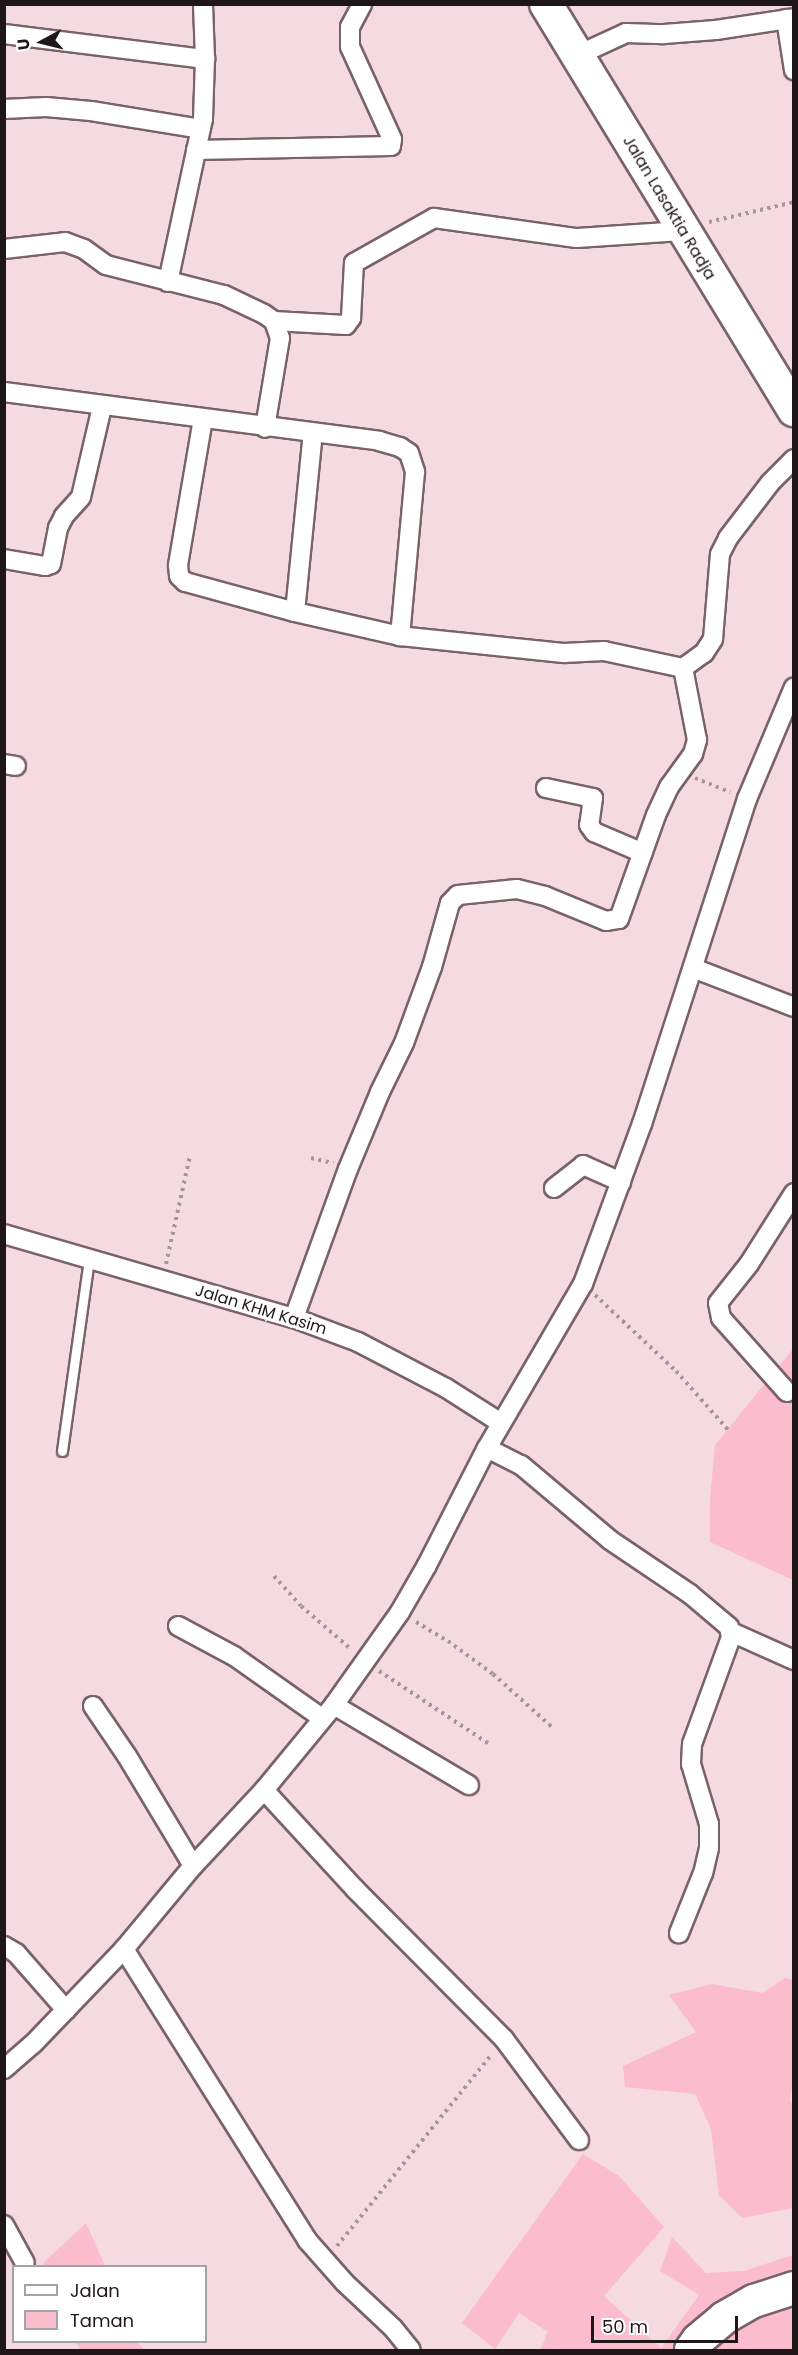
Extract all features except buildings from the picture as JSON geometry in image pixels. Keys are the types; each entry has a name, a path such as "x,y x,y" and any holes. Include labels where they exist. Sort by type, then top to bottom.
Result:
{"highway":[{"name":"Jalan Lasaktia Radja","path":"546,4 682,231 794,410"},
{"path":"691,2350 698,2340 724,2318 754,2301 794,2288"}],"street":[{"path":"168,282 201,129 205,59 203,4"},
{"path":"196,150 391,146 392,139 350,47 350,27 362,4"},
{"path":"576,56 626,33 664,34 716,30 790,19 794,70"},
{"path":"4,34 205,59"},
{"path":"4,109 46,107 91,111 201,129"},
{"path":"4,249 65,242 84,249 106,265 224,295 274,321 346,325 351,318 352,269 358,259 434,218 578,238 682,231"},
{"path":"265,428 280,338 274,321"},
{"path":"4,392 265,428 379,441 400,447 409,453 415,472 400,636"},
{"path":"4,559 45,566 51,564 58,528 64,516 81,497 102,406"},
{"path":"203,419 178,565 179,576 185,582 294,612 400,636 564,653 604,651 683,668 704,652 713,639 720,554 770,483 794,459"},
{"path":"294,612 313,433"},
{"path":"294,1318 341,1186 380,1092 404,1043 432,967 450,903 458,895 517,889 613,921 622,915 663,799 693,754 697,740 683,668"},
{"path":"4,2069 66,2010 124,1949 193,1866 264,1790 328,1712 400,1612 487,1448 583,1284 621,1182 747,799 794,687"},
{"path":"546,788 593,798 589,825 594,832 644,853"},
{"path":"693,968 794,1007"},
{"path":"554,1188 583,1165 621,1182"},
{"path":"787,1392 721,1318 718,1303 749,1264 794,1193"},
{"name":"Jalan KHM Kasim","path":"4,1234 294,1318 358,1342 406,1365 501,1423"},
{"path":"487,1448 521,1466 610,1540 690,1594 729,1627 731,1632 794,1660"},
{"path":"178,1626 234,1656 328,1712 469,1785"},
{"path":"679,1933 703,1873 709,1848 708,1824 691,1764 692,1744 731,1632"},
{"path":"93,1706 127,1756 193,1866"},
{"path":"264,1790 355,1889 504,2039 579,2140"},
{"path":"4,1946 16,1953 66,2010"},
{"path":"124,1949 212,2086 290,2216 324,2262 393,2328 411,2350"},
{"path":"4,2225 25,2263"}],"lane":[{"path":"62,1451 89,1259"}],"path":[{"path":"682,231 722,218 794,202"},
{"path":"680,772 747,799"},
{"path":"162,1279 190,1155"},
{"path":"583,1284 676,1371 730,1432"},
{"path":"274,1576 302,1606 364,1660 491,1745"},
{"path":"400,1612 448,1641 494,1674 553,1728"},
{"path":"324,2262 504,2039"}],"green space":[{"path":"793,1349 793,1580 710,1542 710,1499 715,1445"},
{"path":"785,1978 794,1980 794,2070 790,2101 794,2107 793,2208 742,2218 719,2195 711,2129 695,2094 625,2087 623,2066 696,2032 669,1995 712,1984 762,1993"},
{"path":"583,2154 619,2176 664,2227 604,2296 661,2348 699,2295 660,2271 672,2237 706,2273 744,2271 793,2255 793,2350 540,2350 548,2332 519,2313 495,2349 462,2323"},
{"path":"86,2223 105,2265 44,2265 43,2263"},
{"path":"76,2343 138,2343 145,2350 80,2350"}]}
